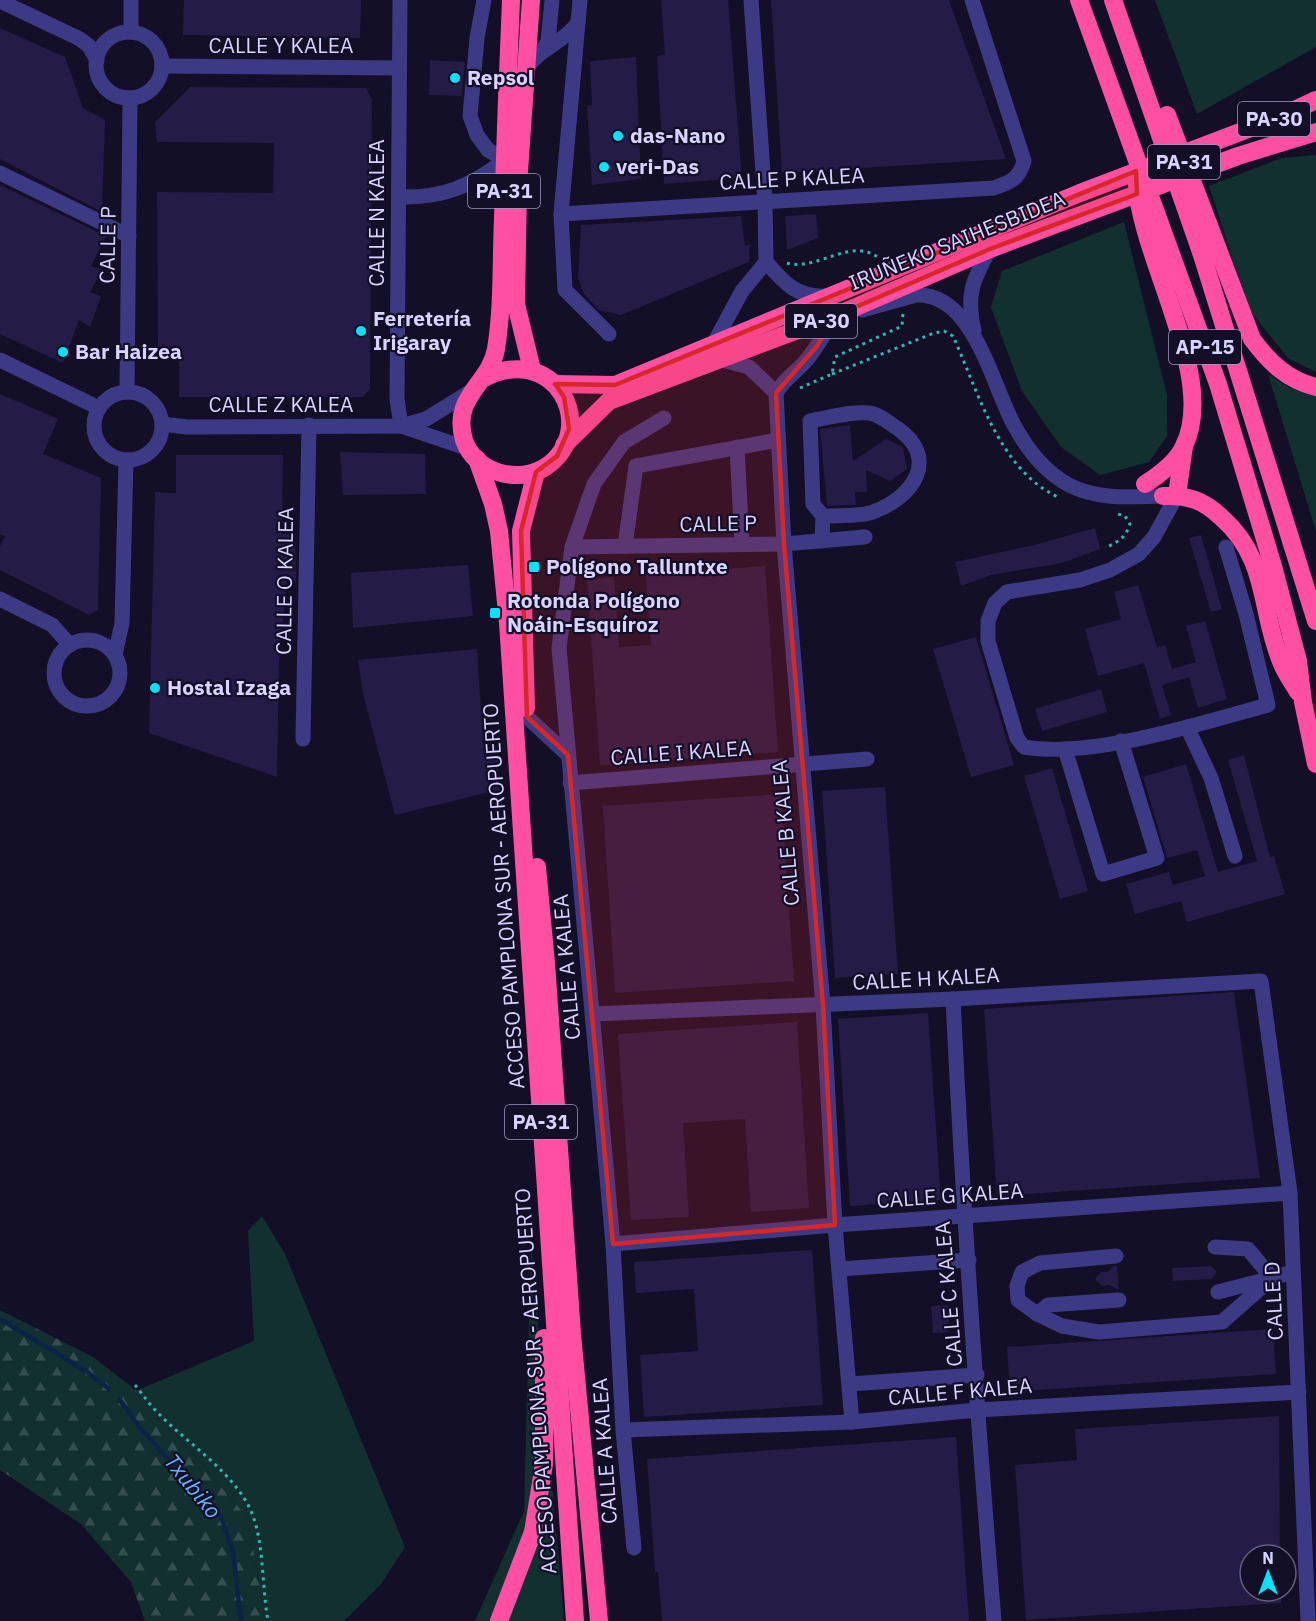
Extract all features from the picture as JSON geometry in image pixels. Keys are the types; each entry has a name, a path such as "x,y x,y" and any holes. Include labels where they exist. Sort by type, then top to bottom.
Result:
{"highway":[{"name":"PA-31","path":"473,454 464,439 463,409 496,352 511,0"},
{"path":"531,0 518,185 516,304 532,370"},
{"name":"AP-15","path":"1079,0 1218,384 1298,661 1303,702 1316,764"},
{"name":"AP-15","path":"1113,0 1202,255 1316,621"},
{"name":"PA-31","path":"1125,0 1244,323 1272,364 1296,380 1316,387"},
{"name":"IRUÑEKO SAIHESBIDEA","path":"564,445 609,401 830,296 1080,193 1316,100"},
{"name":"IRUÑEKO SAIHESBIDEA","path":"555,384 615,385 717,351 835,316 990,249 1238,156 1316,132"},
{"path":"1135,152 1138,206 1191,380 1192,406 1170,501 1192,497 1208,504 1228,522 1248,548 1259,574 1281,663 1303,702"},
{"path":"473,454 489,469 504,474 520,475 536,472 548,465 564,445 569,429 569,413 564,398 555,384 532,370 514,368 497,371 476,386"},
{"path":"1145,484 1160,474 1184,446"},
{"name":"ACCESO PAMPLONA SUR - AEROPUERTO","path":"473,454 495,513 508,623 575,1621"},
{"name":"PA-31","path":"526,717 521,531 536,472"},
{"name":"ACCESO PAMPLONA SUR - AEROPUERTO","path":"526,717 572,1334 593,1536 599,1621"},
{"path":"499,1621 533,1532 544,1464 545,1355 540,1287 549,1238"},
{"path":"584,1621 584,1568 593,1536"}],"street":[{"path":"131,0 131,32"},
{"path":"399,197 438,195 470,185 505,160 488,150 477,135 470,116 477,38 484,0"},
{"path":"544,49 548,41 552,0"},
{"path":"580,0 561,214 565,290 609,334"},
{"path":"751,0 765,201 773,259 793,289 809,297 830,296"},
{"name":"CALLE P KALEA","path":"561,214 994,188 1013,181 1020,174 1023,161 972,0"},
{"path":"0,1 80,39 89,46 97,60"},
{"name":"CALLE N KALEA","path":"401,2 397,399 401,426"},
{"path":"526,69 534,57 570,34 578,22"},
{"path":"131,32 154,43 160,54 162,66 160,78 153,89 142,96 130,99 108,91 97,72 97,60 105,43 113,37 131,32"},
{"name":"CALLE Y KALEA","path":"162,66 399,68"},
{"name":"CALLE P","path":"127,393 130,99"},
{"path":"0,173 129,236"},
{"path":"976,340 970,311 970,291 990,249"},
{"path":"773,259 742,291 717,351 749,367 776,393 785,377 802,365 818,346 835,316 925,295 944,301 957,313 976,340 1014,425 1028,449 1053,475 1070,486 1090,493 1170,501"},
{"path":"0,360 99,408"},
{"path":"401,426 426,419 476,386"},
{"path":"127,393 136,393 149,399 158,411 162,424 156,446 148,454 126,460 113,457 98,442 94,421 99,408 109,398 127,393"},
{"name":"CALLE B KALEA","path":"776,393 784,544 823,1005 835,1225 852,1422"},
{"path":"822,541 823,516 813,504 810,421 869,413 886,420 910,437 919,462 917,479 904,494 873,512 823,516"},
{"name":"CALLE A KALEA","path":"634,1548 623,1430 613,1244 559,648 572,547 594,484 624,442 664,418"},
{"name":"CALLE Z KALEA","path":"162,424 187,427 401,426"},
{"name":"CALLE O KALEA","path":"303,739 309,425"},
{"path":"401,426 473,454"},
{"path":"625,546 636,466 778,440"},
{"path":"737,447 742,544"},
{"path":"115,655 103,644 95,641 78,641 70,645 58,658 54,673 61,694 80,706 102,703 111,697 120,677 115,655 122,623 126,460"},
{"path":"1110,495 1145,484 1170,501"},
{"path":"1170,501 1154,537 1139,554 1113,568 1080,580 1007,592 995,603 988,621 988,641 1017,738 1024,747 1065,749 1121,741 1187,727 1268,705 1246,614 1226,547"},
{"name":"CALLE P","path":"572,547 784,544 865,537"},
{"path":"0,599 52,625 70,645"},
{"path":"526,717 568,755"},
{"path":"1187,727 1211,778 1235,856"},
{"path":"1065,749 1103,874 1157,858 1121,741"},
{"name":"CALLE I KALEA","path":"570,783 867,759"},
{"name":"CALLE H KALEA","path":"593,1014 953,999 1261,981"},
{"name":"CALLE D","path":"1261,981 1290,1193 1308,1621"},
{"name":"CALLE C KALEA","path":"953,999 964,1216 994,1621"},
{"name":"CALLE G KALEA","path":"613,1244 835,1225 1290,1193"},
{"path":"1215,1247 1248,1249 1272,1278"},
{"path":"1116,1256 1040,1263 1022,1272 1017,1286 1018,1300 1037,1314 1062,1326 1099,1332 1222,1322 1272,1278"},
{"path":"840,1269 969,1260"},
{"path":"1218,1292 1293,1272"},
{"path":"1037,1314 1048,1305 1119,1300"},
{"path":"850,1384 977,1375"},
{"name":"CALLE F KALEA","path":"623,1430 852,1422 977,1410 1299,1392"}],"path":[{"path":"773,259 795,266 859,250 874,253 880,259"},
{"path":"832,374 835,357 902,326 904,322 902,311"},
{"path":"792,390 944,331 953,336 994,428 1013,459 1033,481 1061,499"},
{"path":"1106,511 1125,516 1130,524 1126,534 1119,542 1109,546"},
{"path":"135,1385 159,1414 195,1445 245,1499 253,1517 258,1538 268,1621"}],"highlighted area":[{"path":"1136,171 1137,194 990,249 835,316 817,346 776,393 784,544 823,1005 835,1225 613,1244 568,755 527,717 521,531 536,472 557,456 569,429 564,397 555,384 615,385"}],"green space":[{"path":"1155,0 1316,0 1316,47 1197,114"},
{"path":"1316,155 1316,372 1288,358 1250,311 1209,186 1282,158"},
{"path":"1124,222 1167,395 1167,436 1149,462 1100,475 1061,447 1022,391 991,307 1002,271"},
{"path":"1268,374 1290,388 1316,395 1316,532"},
{"path":"262,1216 285,1254 405,1547 382,1583 344,1621 266,1621 248,1518 193,1454 133,1392 254,1341 248,1231"},
{"path":"531,1242 564,1621 475,1621 524,1511"},
{"path":"0,1310 93,1357 137,1391 134,1393 193,1454 248,1518 266,1621 145,1621 131,1582 81,1524 0,1470"}],"building":[{"path":"184,0 361,0 360,38 183,35"},
{"path":"661,0 728,0 742,178 664,184 657,56 665,55"},
{"path":"771,0 949,0 1006,159 782,173"},
{"path":"0,28 65,57 83,108 105,120 102,212 0,159"},
{"path":"636,57 641,179 592,185 587,106 592,105 590,61"},
{"name":"Repsol","path":"430,60 465,62 462,96 429,95"},
{"path":"190,87 366,88 372,100 370,389 363,397 179,397 179,353 158,353 157,192 273,193 274,143 157,142 155,122"},
{"path":"0,185 106,236 91,266 102,270 90,292 101,296 90,327 79,320 63,363 0,334"},
{"path":"816,214 818,238 787,250 785,216"},
{"path":"741,216 745,246 750,244 749,262 621,315 599,310 584,294 578,278 581,225"},
{"path":"0,394 58,419 43,454 101,478 98,610 89,615 0,570 0,546 5,536 0,534"},
{"path":"850,425 853,461 886,439 903,447 907,469 890,481 866,470 867,492 855,492 856,505 827,506 820,429"},
{"path":"340,452 425,454 426,494 343,495"},
{"path":"176,455 283,455 282,534 295,534 296,581 287,580 279,662 277,777 149,733 155,492 176,493"},
{"path":"1095,528 1100,549 1062,563 991,575 961,586 955,562 1034,545"},
{"path":"1201,535 1222,609 1211,612 1189,538"},
{"path":"468,565 473,616 353,628 351,573"},
{"path":"765,566 778,752 600,765 587,579 614,577 619,647 651,645 646,575"},
{"path":"1138,585 1157,647 1165,645 1172,669 1196,662 1186,626 1205,621 1227,699 1198,708 1189,677 1162,685 1171,715 1160,719 1144,663 1098,676 1085,629 1121,619 1114,592"},
{"path":"976,637 1014,765 971,777 933,649"},
{"path":"477,649 484,756 498,756 499,795 486,793 395,815 363,694 358,660"},
{"path":"1101,689 1107,712 1042,731 1035,709"},
{"path":"1244,755 1270,857 1274,856 1285,894 1187,922 1181,901 1135,914 1126,884 1169,872 1173,885 1205,876 1197,850 1167,858 1143,777 1186,764 1218,872 1257,861 1228,760"},
{"path":"1052,768 1088,891 1060,899 1024,776"},
{"path":"885,787 898,974 835,978 822,791"},
{"path":"781,794 794,981 615,993 603,806"},
{"path":"1234,992 1260,1178 997,1196 984,1009"},
{"path":"928,1013 941,1200 850,1206 838,1019"},
{"path":"797,1022 809,1208 751,1212 745,1119 683,1123 689,1217 631,1220 618,1034"},
{"path":"812,1250 823,1405 644,1417 640,1355 698,1351 694,1289 636,1293 634,1262"},
{"path":"1113,1266 1117,1266 1119,1290 1109,1285 1102,1286 1095,1279 1101,1272 1108,1272"},
{"path":"1211,1266 1217,1272 1212,1279 1173,1281 1172,1268"},
{"path":"948,1305 949,1332 933,1333 931,1306"},
{"path":"1273,1329 1276,1374 1010,1392 1007,1347"},
{"path":"1279,1416 1280,1543 1238,1543 1238,1603 1281,1603 1026,1620 1015,1465 1077,1460 1075,1429"},
{"path":"956,1437 969,1621 662,1621 658,1572 655,1572 647,1459"}],"waterway":[{"name":"Txubiko","path":"0,1319 86,1371 109,1389"},
{"name":"Txubiko","path":"120,1400 140,1428 221,1517 233,1551 241,1621"}],"place":[{"name":"Repsol","path":"455,78"},
{"name":"das-Nano","path":"618,136"},
{"name":"veri-Das","path":"604,167"},
{"name":"Ferretería Irigaray","path":"361,331"},
{"name":"Bar Haizea","path":"63,352"},
{"name":"Polígono Talluntxe","path":"534,567"},
{"name":"Rotonda Polígono Noáin-Esquíroz","path":"495,613"},
{"name":"Hostal Izaga","path":"155,688"}]}
